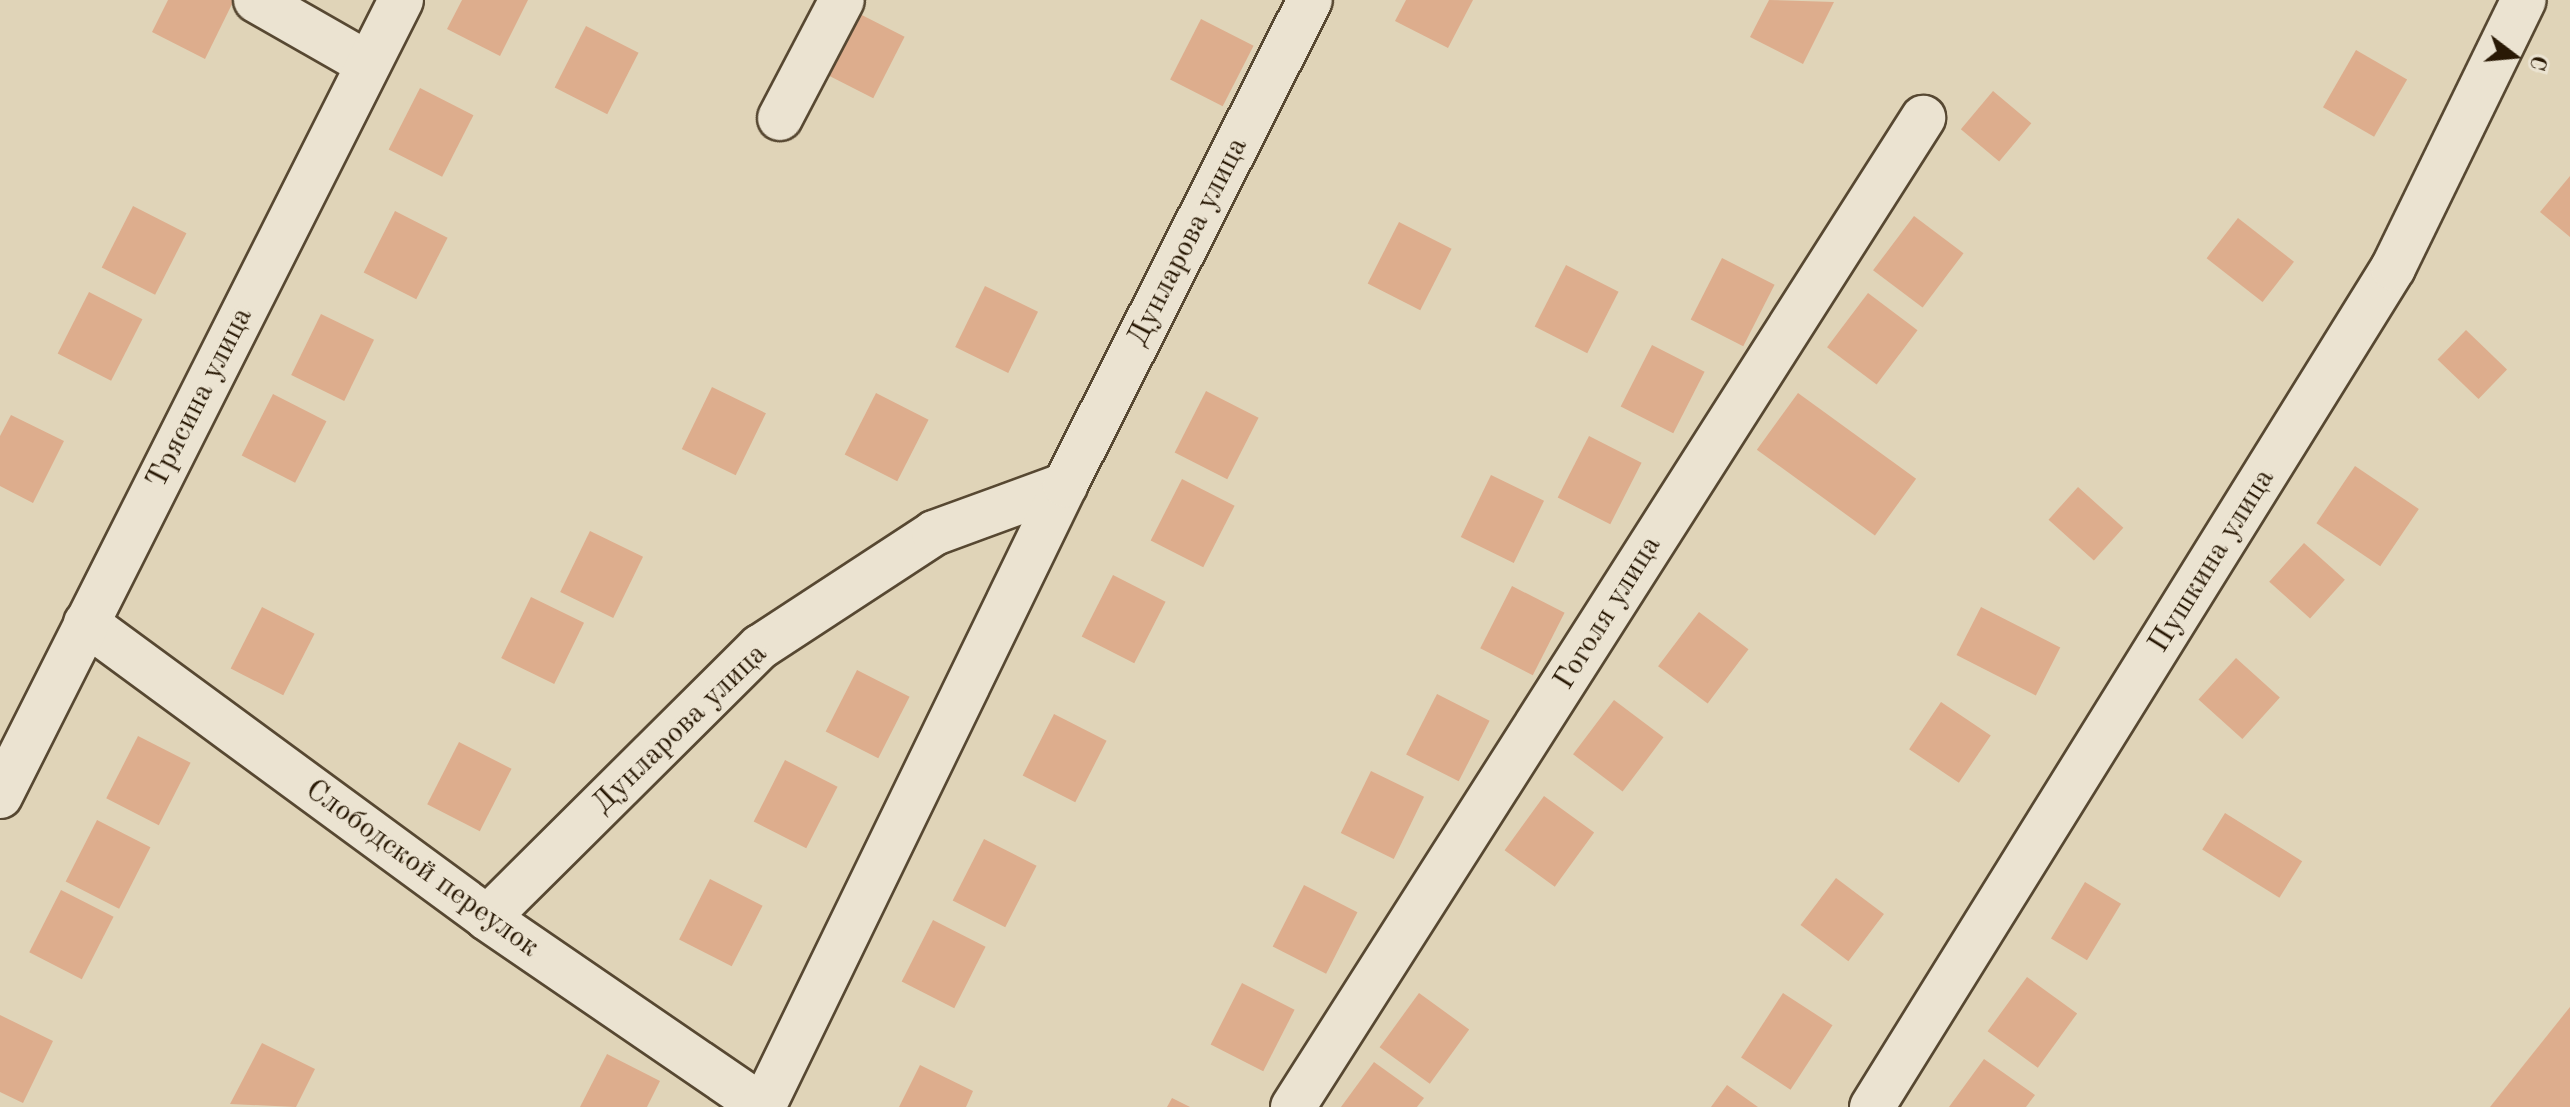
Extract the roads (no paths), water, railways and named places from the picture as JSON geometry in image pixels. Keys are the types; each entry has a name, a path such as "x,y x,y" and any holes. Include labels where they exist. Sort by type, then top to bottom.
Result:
{"street":[{"path":"256,0 368,64"},
{"name":"Трясина улица","path":"0,796 401,0"},
{"path":"780,118 842,0"},
{"name":"Дунларова улица","path":"763,1107 1065,485 1310,0"},
{"name":"Пушкина улица","path":"1872,1107 2393,268 2524,0"},
{"name":"Гоголя улица","path":"1293,1107 1923,118"},
{"name":"Дунларова улица","path":"487,918 760,647 934,533 1065,485"},
{"name":"Слободской переулок","path":"86,623 487,918 763,1107"}]}
